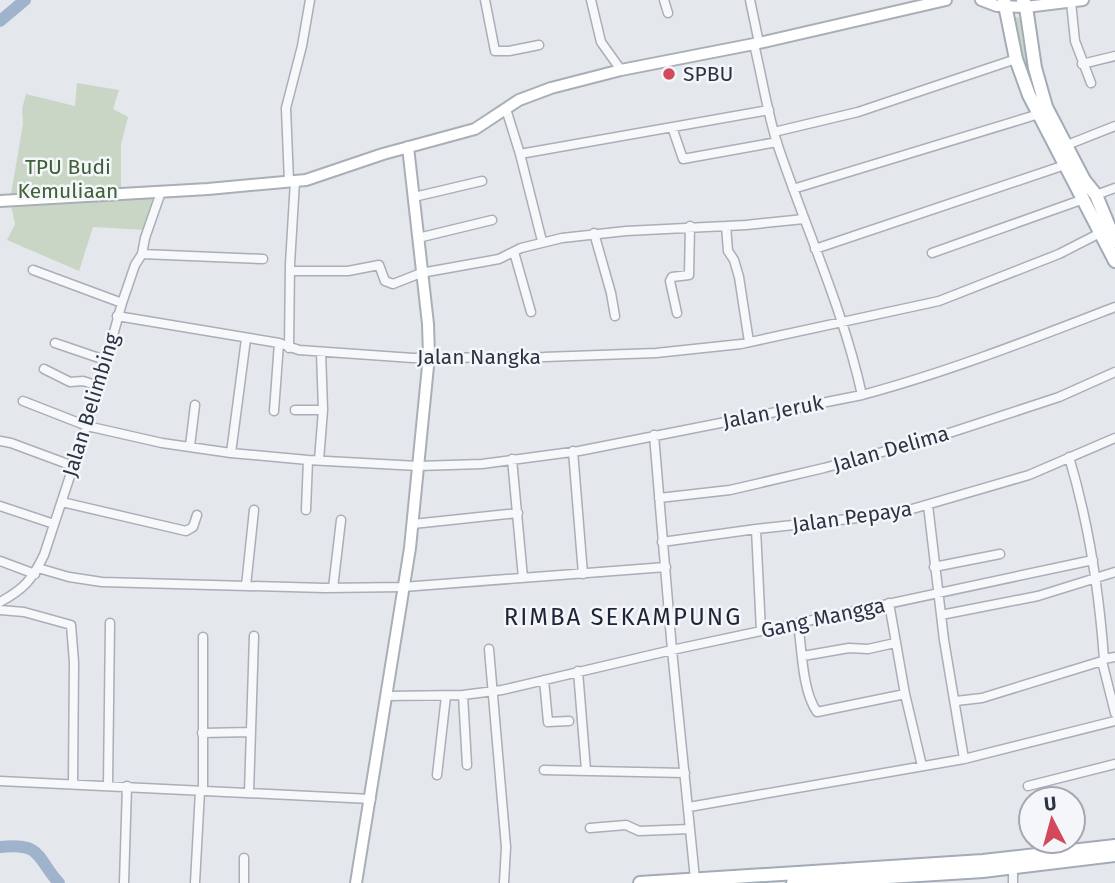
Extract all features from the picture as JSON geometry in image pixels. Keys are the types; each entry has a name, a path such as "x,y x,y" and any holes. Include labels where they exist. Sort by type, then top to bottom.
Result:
{"main road":[{"path":"1004,4 1016,59 1039,114 1115,261"},
{"path":"1024,4 1042,97 1084,180 1096,195 1115,241"},
{"path":"793,883 913,879 1115,846"},
{"path":"640,883 983,866 1013,868 1115,855"}],"street":[{"path":"289,348 292,182 286,108 302,46 310,0"},
{"path":"485,0 495,51 539,45"},
{"path":"591,0 601,42 621,70"},
{"path":"664,0 668,13"},
{"path":"750,0 774,132 852,355 862,395"},
{"path":"0,201 161,192 292,182 319,177 408,147 475,129 519,100 536,93 621,70 757,44 946,0"},
{"path":"981,0 1004,4 1077,1 1075,41 1091,83"},
{"path":"1082,64 1115,55"},
{"path":"774,132 858,112 1016,59"},
{"path":"506,109 542,241"},
{"path":"520,154 769,110"},
{"path":"793,189 1039,114"},
{"path":"1067,145 1115,126"},
{"path":"672,127 683,159 777,142"},
{"path":"356,883 413,524 429,356 428,324 408,147"},
{"path":"814,249 1065,165"},
{"path":"414,197 482,181"},
{"path":"1096,195 1115,188"},
{"name":"Jalan Belimbing","path":"0,602 21,590 36,571 62,502 99,386 117,316 135,265 142,254 161,192"},
{"path":"932,253 1082,200"},
{"path":"290,271 348,271 379,265 385,281 389,284 421,273 499,259 542,241 594,233 804,219"},
{"path":"418,238 492,220"},
{"path":"677,313 670,281 672,277 689,275 690,226"},
{"path":"726,226 728,251 739,277 749,342"},
{"path":"594,233 615,316"},
{"name":"Jalan Nangka","path":"117,316 321,352 413,358 656,353 749,342 939,301 1059,254 1100,233"},
{"path":"514,252 531,312"},
{"path":"142,254 263,259"},
{"path":"33,270 122,303"},
{"name":"Jalan Jeruk","path":"23,401 87,426 162,443 231,453 418,466 482,464 573,451 862,395 897,386 1004,349 1115,307"},
{"path":"231,453 246,339"},
{"path":"55,342 105,360"},
{"path":"274,411 279,343"},
{"path":"319,460 323,410 321,352"},
{"path":"44,369 70,382 82,381 99,386"},
{"name":"Jalan Delima","path":"659,498 730,490 836,465 937,437 1023,409 1059,397 1115,372"},
{"path":"190,446 195,405"},
{"path":"295,410 323,410"},
{"path":"654,435 671,650 695,879"},
{"name":"Jalan Pepaya","path":"662,542 755,528 876,518 1028,475 1115,438"},
{"path":"0,441 73,466"},
{"path":"573,451 583,574"},
{"path":"1069,457 1097,578 1103,660 1115,713"},
{"path":"512,459 523,578"},
{"path":"306,510 308,460"},
{"path":"62,502 186,531 193,527 197,515"},
{"path":"928,505 934,567 964,760"},
{"path":"0,506 54,524"},
{"path":"246,586 254,510"},
{"path":"413,524 518,513"},
{"path":"333,588 341,520"},
{"path":"755,528 761,631"},
{"path":"934,567 1000,554"},
{"name":"Gang Mangga","path":"386,696 446,696 494,691 671,650 1093,560"},
{"path":"0,561 36,571 102,582 333,588 403,587 666,568"},
{"path":"941,615 973,611 1038,596 1115,572"},
{"path":"889,603 905,694 922,766"},
{"path":"0,610 24,612 71,625 74,673 73,784"},
{"path":"108,785 110,622"},
{"path":"798,623 811,702 817,712 905,694"},
{"path":"249,793 254,636"},
{"path":"195,883 201,791 203,638"},
{"path":"803,656 849,648 868,649 895,643"},
{"path":"489,649 506,847 504,883"},
{"path":"956,701 989,695 1115,657"},
{"path":"578,671 586,770"},
{"path":"544,680 548,722 569,722"},
{"path":"463,695 467,765"},
{"path":"438,775 446,696"},
{"path":"689,807 964,760 1115,721"},
{"path":"202,733 251,732"},
{"path":"1032,785 1115,764"},
{"path":"544,770 685,773"},
{"path":"0,781 371,799"},
{"path":"124,883 127,786"},
{"path":"590,828 626,825 639,831 690,828"},
{"path":"244,858 244,883"},
{"path":"1013,868 1013,883"}],"green space":[{"path":"1019,17 1030,66 1026,68 1021,63 1007,20"},
{"name":"TPU Budi Kemuliaan","path":"77,83 119,90 113,109 128,117 121,145 121,194 157,193 146,230 93,227 79,271 7,240 15,224 10,200 26,94 75,106"}],"waterway":[{"path":"0,21 25,0"},
{"path":"0,847 14,846 32,850 59,883"}],"place":[{"name":"SPBU","path":"669,74"}],"district":[{"name":"RIMBA SEKAMPUNG","path":"623,617"}]}
